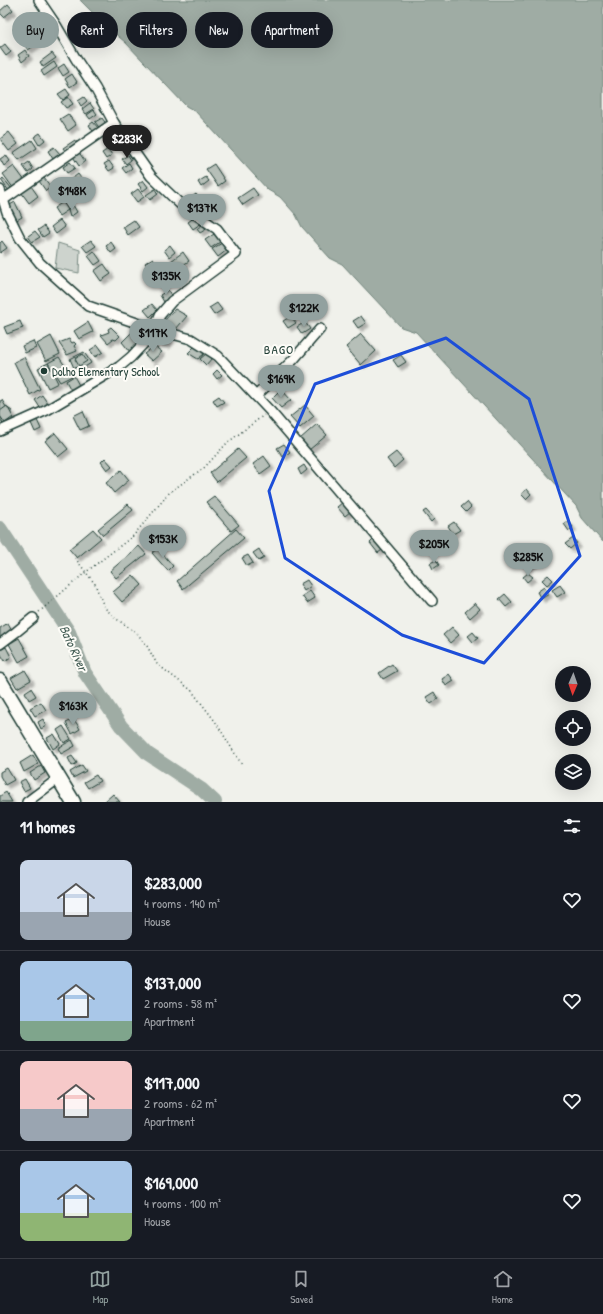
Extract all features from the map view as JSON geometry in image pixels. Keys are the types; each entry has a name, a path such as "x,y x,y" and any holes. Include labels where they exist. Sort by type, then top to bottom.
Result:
{"main road":[{"path":"0,680 73,802"}],"street":[{"path":"0,431 47,410 119,367 131,358 147,340 160,315 172,301 236,254 216,229 179,203 151,176 114,123 96,88 39,0"},
{"path":"3,200 114,123"},
{"path":"0,190 7,212 20,238 40,262 88,306 154,329 191,339 218,356 270,411 432,601"},
{"path":"256,396 293,360 320,329"},
{"path":"0,644 33,618"},
{"path":"27,802 59,778"}],"path":[{"path":"33,618 86,572 133,536 170,492 205,466 227,443 270,411"},
{"path":"75,558 95,584 104,607 115,618 137,633 147,646 157,664 191,690 216,721 242,765"}],"highlighted area":[{"path":"446,338 529,399 580,556 484,663 402,635 285,558 269,491 315,384"}],"shaded area":[{"path":"80,0 603,0 603,542 582,518 576,506 416,332 401,327 342,264 330,258 302,227 296,215 280,197 268,190 195,111 186,106 131,48 187,48 187,12 126,12 126,43 118,36 118,12 92,12"},
{"path":"58,243 80,250 79,273 55,268"}],"building":[{"path":"8,4 13,10 4,17 0,11"},
{"path":"5,44 11,52 6,56 0,48"},
{"path":"25,50 29,56 22,62 18,55"},
{"path":"52,53 56,58 43,67 40,62"},
{"path":"54,62 57,67 44,76 41,71"},
{"path":"64,64 69,72 63,76 58,68"},
{"path":"72,74 77,82 70,87 65,79"},
{"path":"66,89 70,95 63,100 58,94"},
{"path":"68,97 73,104 66,108 61,102"},
{"path":"84,97 87,101 81,106 78,101"},
{"path":"90,103 94,109 86,114 82,109"},
{"path":"94,110 97,114 90,119 87,115"},
{"path":"68,114 76,125 68,131 60,119"},
{"path":"102,118 107,125 101,130 95,122"},
{"path":"93,122 99,129 94,133 89,125"},
{"path":"9,132 18,144 9,151 0,139"},
{"path":"40,133 45,140 39,145 34,137"},
{"path":"32,140 37,148 19,160 13,153"},
{"path":"75,140 78,144 66,152 63,148"},
{"path":"54,147 60,154 53,159 48,151"},
{"path":"108,149 112,155 106,159 102,153"},
{"path":"78,151 85,161 79,166 72,155"},
{"path":"6,155 10,161 4,166 0,159"},
{"path":"128,155 131,160 126,164 122,159"},
{"path":"109,161 114,168 109,171 104,164"},
{"path":"29,162 33,169 28,173 23,166"},
{"path":"70,162 75,168 67,173 63,167"},
{"path":"129,163 132,168 126,173 122,168"},
{"path":"214,164 225,181 218,186 206,169"},
{"path":"14,166 25,181 14,189 3,174"},
{"path":"78,174 84,182 74,189 69,181"},
{"path":"206,177 209,181 201,187 198,182"},
{"path":"3,178 12,189 9,191 1,180"},
{"path":"44,178 51,187 46,191 39,181"},
{"path":"143,180 148,187 143,191 138,184"},
{"path":"31,186 38,196 29,203 21,192"},
{"path":"253,188 258,195 243,205 238,198"},
{"path":"138,189 144,197 137,202 131,194"},
{"path":"155,189 158,194 150,200 146,195"},
{"path":"196,194 199,199 192,205 188,200"},
{"path":"212,198 216,202 210,207 206,202"},
{"path":"15,202 22,217 15,221 8,206"},
{"path":"63,202 68,210 59,216 54,208"},
{"path":"73,205 77,212 70,217 68,210"},
{"path":"195,217 200,224 193,229 188,222"},
{"path":"60,220 65,227 56,234 51,227"},
{"path":"134,220 139,227 128,235 123,227"},
{"path":"204,223 208,228 200,233 197,229"},
{"path":"44,226 49,233 43,237 38,230"},
{"path":"35,231 40,237 32,242 28,236"},
{"path":"217,232 223,240 211,248 205,240"},
{"path":"91,240 96,246 87,252 82,246"},
{"path":"2,241 7,248 0,253 0,243"},
{"path":"111,242 116,249 111,253 106,246"},
{"path":"222,243 227,250 218,257 212,249"},
{"path":"170,245 175,252 169,257 164,250"},
{"path":"94,251 101,261 95,265 88,256"},
{"path":"183,252 189,261 177,269 171,261"},
{"path":"153,258 158,265 150,270 145,263"},
{"path":"104,264 111,274 101,281 94,271"},
{"path":"168,290 172,297 164,302 160,295"},
{"path":"217,303 222,310 214,315 209,308"},
{"path":"152,304 157,310 150,317 144,310"},
{"path":"175,309 187,316 176,329 163,322"},
{"path":"291,316 296,323 288,328 283,321"},
{"path":"361,316 366,323 358,328 353,321"},
{"path":"20,321 23,328 7,334 4,327"},
{"path":"88,322 93,332 79,339 74,331"},
{"path":"305,322 310,329 302,334 297,327"},
{"path":"111,327 120,336 116,340 113,339 108,343 101,335 109,332 108,329"},
{"path":"134,330 148,336 131,353 122,342"},
{"path":"361,334 376,351 361,365 346,347"},
{"path":"51,336 60,354 46,361 37,344"},
{"path":"161,336 170,339 166,345 157,342"},
{"path":"69,339 72,343 74,342 76,344 74,346 77,351 67,355 59,343"},
{"path":"33,341 36,348 25,353 22,346"},
{"path":"98,345 103,352 95,357 90,350"},
{"path":"154,346 162,352 152,361 144,354"},
{"path":"195,346 204,354 198,359 188,353"},
{"path":"84,352 91,363 80,370 77,367 74,368 70,359"},
{"path":"82,354 87,361 79,366 75,359"},
{"path":"206,354 212,358 206,365 200,359"},
{"path":"401,355 406,362 398,367 393,360"},
{"path":"24,357 40,389 30,395 14,362"},
{"path":"59,357 65,366 54,372 48,363"},
{"path":"48,363 58,383 48,388 38,368"},
{"path":"66,367 72,376 60,382 55,374"},
{"path":"217,370 222,375 217,379 213,374"},
{"path":"74,376 81,389 73,394 66,381"},
{"path":"281,389 291,400 281,408 272,398"},
{"path":"42,395 48,404 41,409 35,400"},
{"path":"219,396 224,402 217,406 213,400"},
{"path":"2,400 6,407 12,411 13,421 3,425 0,417 0,401"},
{"path":"305,405 314,416 300,428 290,417"},
{"path":"7,406 13,417 5,423 0,416 0,411"},
{"path":"83,411 89,426 80,430 73,416"},
{"path":"37,420 41,429 35,432 31,423"},
{"path":"317,424 327,435 309,450 300,439"},
{"path":"55,433 68,449 58,457 45,441"},
{"path":"284,444 290,452 283,457 277,448"},
{"path":"238,449 246,458 217,482 210,473"},
{"path":"396,452 403,460 394,468 387,459"},
{"path":"264,456 271,466 260,474 253,464"},
{"path":"105,458 112,466 107,470 101,462"},
{"path":"304,465 307,470 301,475 298,469"},
{"path":"121,470 129,480 114,493 106,483"},
{"path":"527,489 531,494 526,499 521,494"},
{"path":"214,496 239,525 231,531 206,502"},
{"path":"343,502 351,511 345,516 337,507"},
{"path":"467,502 471,507 466,512 461,507"},
{"path":"128,504 133,510 103,535 98,529"},
{"path":"426,510 434,519 431,522 423,512"},
{"path":"568,521 573,527 569,531 564,524"},
{"path":"454,522 460,530 453,534 448,526"},
{"path":"93,529 101,538 77,558 69,549"},
{"path":"236,529 244,538 183,589 177,581"},
{"path":"376,537 385,548 378,553 370,543"},
{"path":"573,538 577,543 570,549 565,544"},
{"path":"139,546 146,554 116,578 110,571"},
{"path":"158,548 173,566 168,571 152,553"},
{"path":"259,549 264,558 259,561 253,553"},
{"path":"248,555 253,563 247,566 242,558"},
{"path":"530,556 535,563 527,568 523,561"},
{"path":"436,560 439,565 433,569 430,563"},
{"path":"528,573 533,577 527,582 523,577"},
{"path":"133,575 142,585 122,602 113,592"},
{"path":"548,575 553,580 547,585 542,580"},
{"path":"307,580 311,586 304,591 300,584"},
{"path":"560,585 565,592 557,597 552,590"},
{"path":"544,587 549,594 541,599 537,592"},
{"path":"310,591 315,598 307,603 302,596"},
{"path":"505,594 512,602 506,607 499,599"},
{"path":"475,603 480,609 470,618 465,612"},
{"path":"8,623 13,632 0,640 0,628"},
{"path":"452,627 459,635 450,643 443,635"},
{"path":"473,632 478,638 473,642 468,636"},
{"path":"19,638 29,656 19,662 9,644"},
{"path":"6,647 11,657 5,661 0,653 0,650"},
{"path":"392,664 397,671 383,679 379,673"},
{"path":"25,670 31,680 17,688 11,678"},
{"path":"449,674 454,681 446,686 442,679"},
{"path":"31,688 36,696 29,700 25,692"},
{"path":"434,692 438,699 431,704 426,697"},
{"path":"41,702 46,710 35,716 30,708"},
{"path":"43,719 46,726 41,729 38,722"},
{"path":"74,719 80,729 72,734 66,723"},
{"path":"63,726 71,739 64,743 57,730"},
{"path":"54,734 60,744 53,749 47,738"},
{"path":"72,740 75,746 61,754 58,748"},
{"path":"33,755 38,764 24,772 20,763"},
{"path":"72,756 77,763 72,766 68,758"},
{"path":"82,765 86,771 73,778 70,772"},
{"path":"41,766 45,773 34,780 30,773"},
{"path":"7,768 14,780 5,785 0,776 0,772"},
{"path":"96,775 100,781 88,788 84,782"},
{"path":"25,779 30,788 24,791 19,782"},
{"path":"6,792 12,802 0,802 0,796"},
{"path":"113,794 120,802 104,802"}],"waterway":[{"name":"Bato River","path":"0,528 69,632 85,673 121,726 148,754 201,789 215,802"}],"place":[{"name":"Dolho Elementary School","path":"44,371"}],"district":[{"name":"BAGO","path":"279,349"}]}
